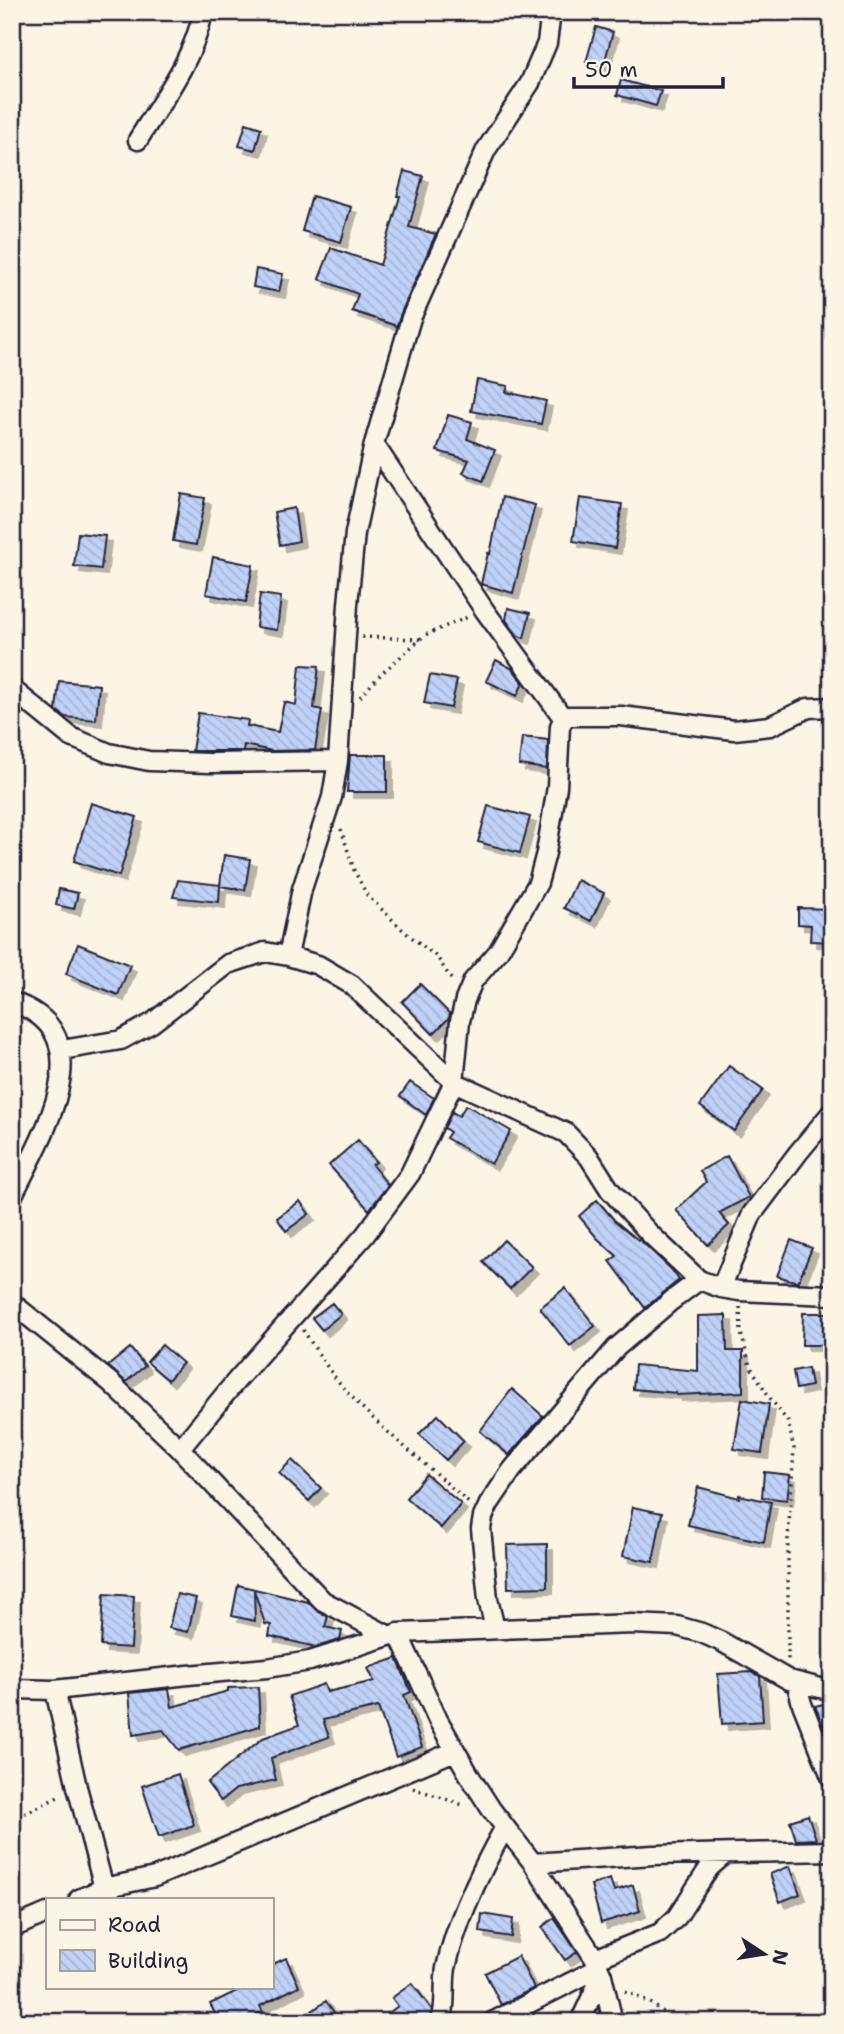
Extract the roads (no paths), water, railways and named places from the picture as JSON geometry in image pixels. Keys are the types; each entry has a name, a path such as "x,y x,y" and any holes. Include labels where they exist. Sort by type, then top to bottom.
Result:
{"street":[{"path":"138,141 194,43 203,12"},
{"path":"288,956 302,889 332,797 338,761 355,533 374,444 411,318 486,150 530,83 547,43 551,12"},
{"path":"374,444 485,611 564,719"},
{"path":"12,689 71,737 109,753 149,761 338,761"},
{"path":"180,1449 365,1234 410,1174 454,1082 460,1021 473,981 498,952 538,883 547,853 557,787 560,726 564,719 569,716 621,716 734,730 770,726 808,708 832,707"},
{"path":"62,1050 121,1040 152,1023 228,964 265,952 318,965 352,985 454,1082 566,1133 589,1157 618,1199 650,1234 699,1280 730,1290 832,1294"},
{"path":"12,1002 40,1016 54,1033 62,1050 62,1072 55,1105 12,1197"},
{"path":"730,1290 752,1214 832,1112"},
{"path":"495,1629 486,1587 481,1529 489,1504 512,1470 616,1348 699,1280"},
{"path":"12,1303 110,1382 180,1449 323,1601 394,1635 455,1751 491,1808 533,1863 600,1972 613,2022"},
{"path":"12,1689 55,1690 267,1668 310,1661 394,1635 632,1624 677,1626 702,1633 793,1681 832,1691"},
{"path":"793,1681 832,1779"},
{"path":"55,1690 104,1888"},
{"path":"81,1898 104,1888 155,1877 455,1751"},
{"path":"440,2022 444,2011 446,1968 453,1945 486,1861 505,1826"},
{"path":"533,1863 653,1855 832,1851"},
{"path":"492,2022 600,1972 660,1933 677,1917 709,1868 725,1854"},
{"path":"12,1928 46,1913"},
{"path":"580,2022 600,1972"}]}
